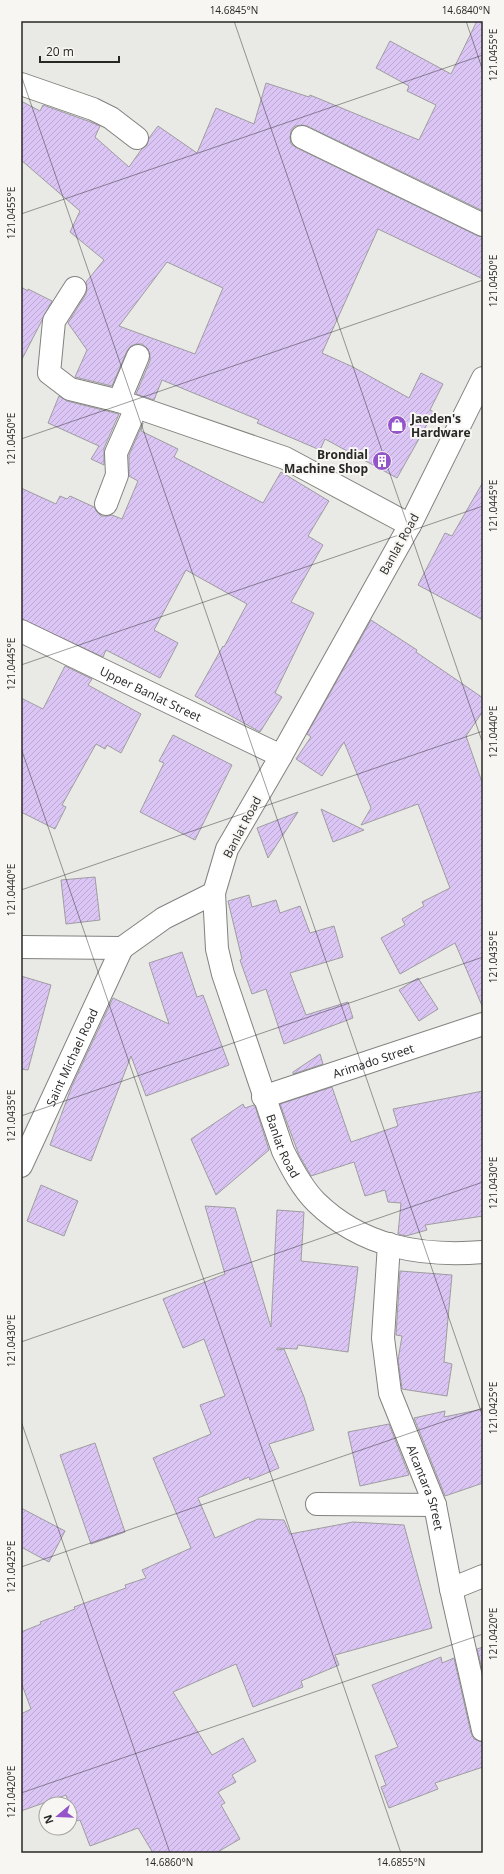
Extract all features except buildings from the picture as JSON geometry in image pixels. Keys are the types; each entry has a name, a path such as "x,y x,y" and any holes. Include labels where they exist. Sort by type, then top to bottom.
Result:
{"street":[{"path":"21,84 93,108 111,118 137,138"},
{"path":"302,137 483,225"},
{"path":"75,288 54,321 49,373 70,389 128,405 285,458 410,525"},
{"path":"106,504 117,475 116,454 138,356"},
{"name":"Banlat Road","path":"483,378 410,525 281,756 227,849 214,892 217,949 223,974 263,1097 283,1151 296,1176 316,1201 335,1218 362,1234 389,1244 435,1254 483,1252"},
{"name":"Upper Banlat Street","path":"21,631 281,756"},
{"path":"21,947 122,948 164,918 214,892"},
{"name":"Saint Michael Road","path":"21,1166 122,948"},
{"name":"Arimado Street","path":"263,1097 483,1024"},
{"name":"Alcantara Street","path":"389,1244 383,1338 390,1393 435,1505 451,1589 483,1730"},
{"path":"317,1504 435,1505"},
{"path":"451,1589 483,1576"}],"place":[{"name":"Jaeden's Hardware","path":"397,425"},
{"name":"Brondial Machine Shop","path":"382,461"}]}
